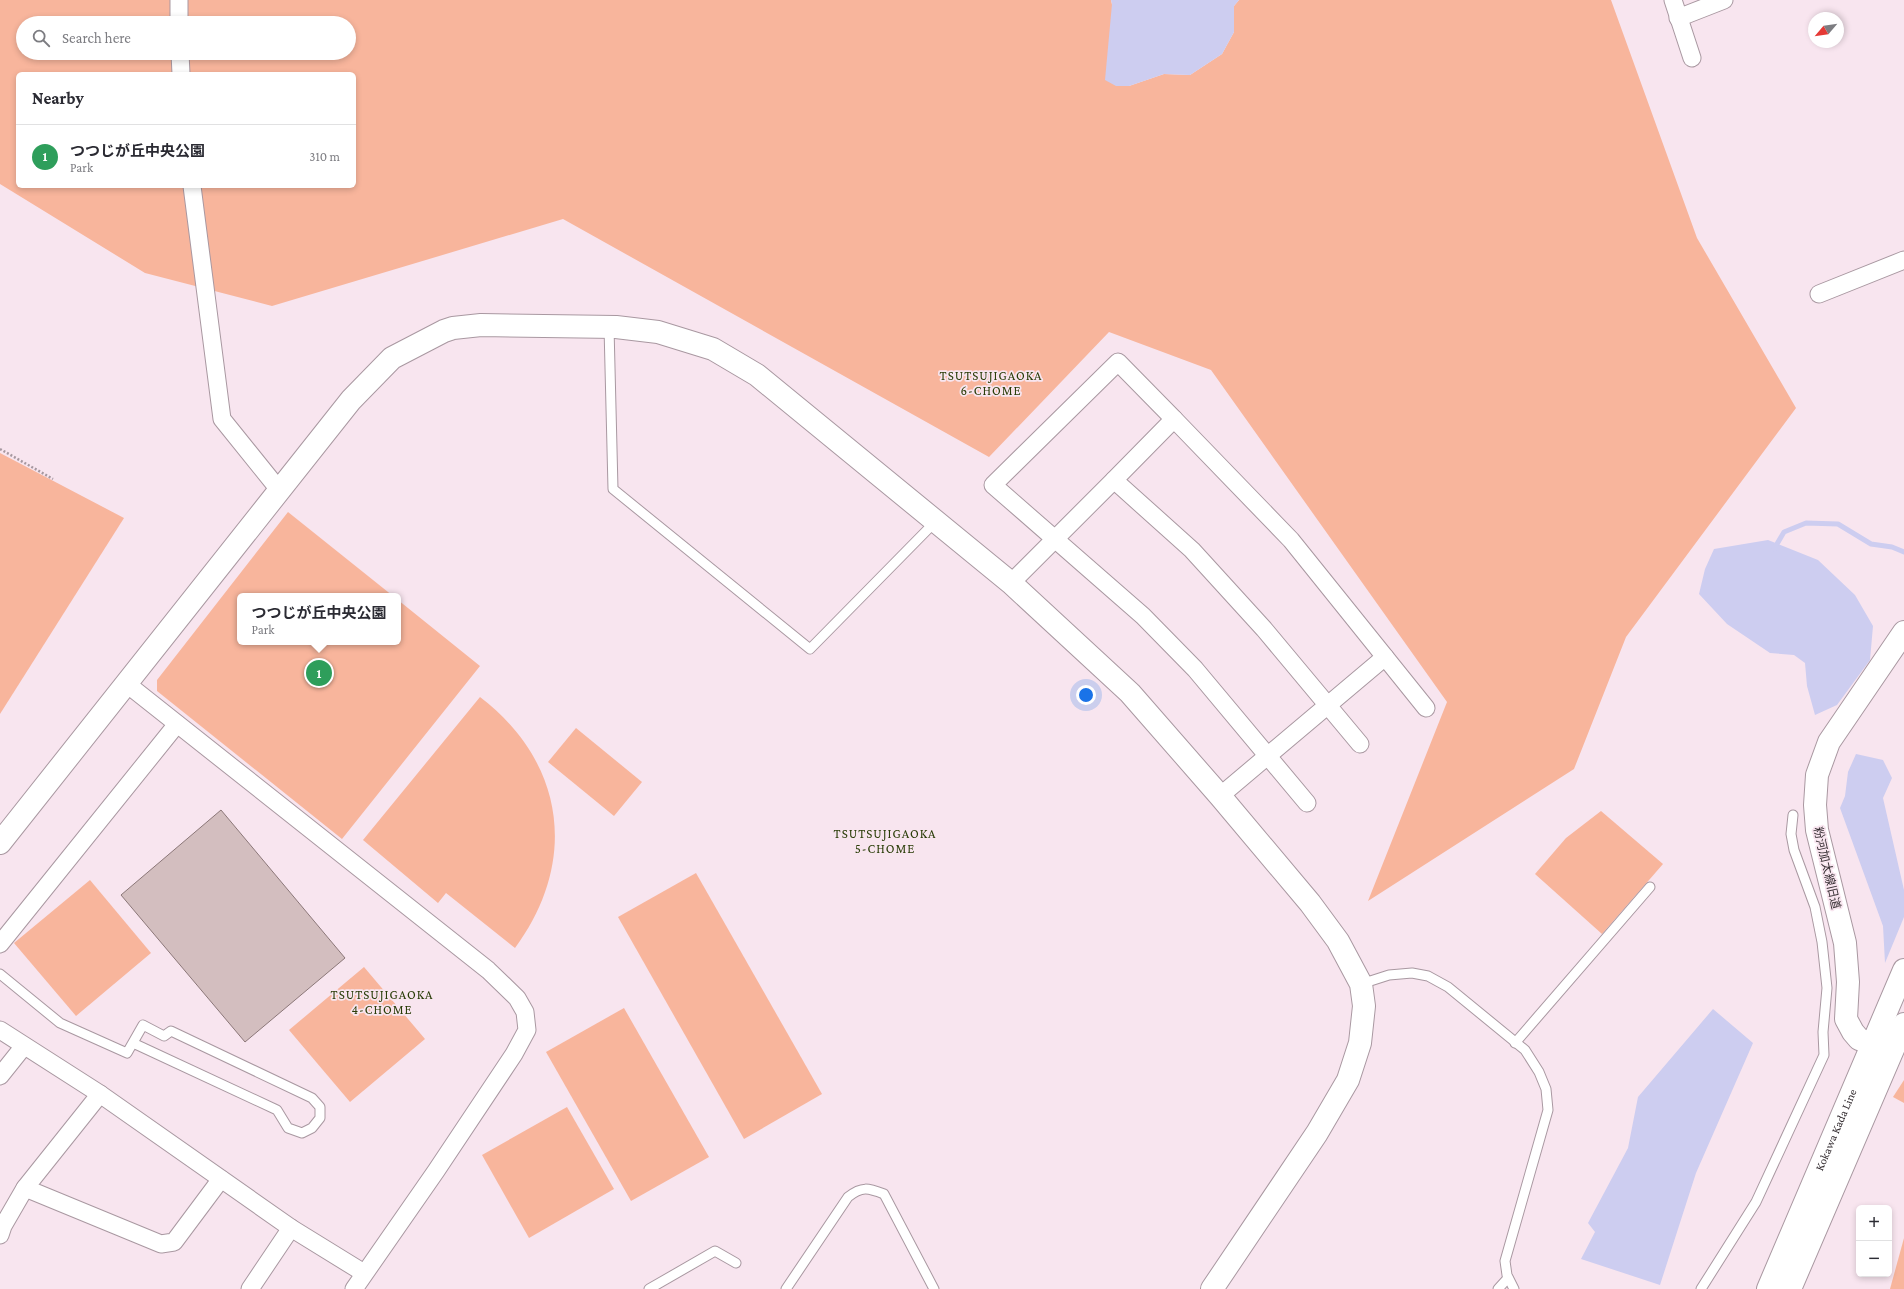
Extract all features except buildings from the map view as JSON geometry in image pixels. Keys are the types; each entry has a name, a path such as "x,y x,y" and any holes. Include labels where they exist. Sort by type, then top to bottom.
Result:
{"street":[{"path":"179,0 179,16"},
{"path":"1673,0 1692,58"},
{"path":"1678,18 1724,0"},
{"path":"180,60 181,72"},
{"path":"192,188 222,420 280,492"},
{"path":"1819,294 1904,260"},
{"path":"0,842 280,492 351,400 392,358 444,331 453,328 481,325 609,326 658,332 713,349 751,371 936,521 1011,583 1130,693 1220,796 1315,910 1338,940 1360,984 1364,1006 1360,1044 1348,1080 1317,1132 1212,1289"},
{"path":"1307,803 1195,669 1148,621 993,485 1118,362 1291,540 1426,708"},
{"path":"1011,583 1174,419"},
{"path":"1114,480 1192,550 1264,629 1360,744"},
{"name":"粉河加太線旧道","path":"1872,1044 1859,1039 1853,1032 1846,1019 1848,982 1845,943 1817,830 1815,805 1817,775 1830,742 1904,632"},
{"path":"1220,796 1385,657"},
{"path":"127,684 488,970 517,998 525,1012 527,1030 514,1054 436,1171 354,1289"},
{"path":"0,944 177,724"},
{"name":"Kokawa Kada Line","path":"1768,1289 1904,970"},
{"name":"Kokawa Kada Line","path":"1790,1289 1904,1024"},
{"path":"0,1030 100,1094 291,1228 364,1273"},
{"path":"0,1076 24,1046"},
{"path":"0,1235 3,1226 25,1188 100,1094"},
{"path":"25,1188 161,1244 174,1242 221,1179"},
{"path":"250,1289 291,1228"}],"lane":[{"path":"609,326 612,489 810,650 936,521"},
{"path":"1701,1289 1756,1202 1824,1055 1823,1032 1827,988 1822,942 1815,907 1794,850 1791,834 1792,815"},
{"path":"1515,1043 1650,887"},
{"path":"1360,984 1396,975 1412,973 1428,976 1448,987 1525,1050 1539,1072 1546,1089 1548,1110 1505,1261 1508,1278 1514,1289"},
{"path":"0,974 60,1023 127,1053 143,1025 164,1036 171,1031 312,1098 320,1107 320,1118 312,1128 302,1133 288,1128 277,1110 133,1043"},
{"path":"790,1286 848,1196 858,1190 870,1189 884,1194 934,1289"},
{"path":"649,1289 715,1251 736,1263"},
{"path":"1498,1289 1508,1278"}],"path":[{"path":"0,449 53,479"}],"shaded area":[{"path":"0,0 1111,0 1129,86 1164,74 1190,75 1222,54 1234,32 1234,6 1239,0 1611,0 1697,238 1796,408 1626,637 1574,769 1368,901 1447,702 1211,370 1109,332 989,457 563,219 272,306 145,273 0,184"},
{"path":"0,453 124,518 0,714"},
{"path":"288,512 389,593 237,593 237,645 401,645 401,602 480,666 342,839 157,691 157,680"},
{"path":"480,697 509,723 530,751 545,782 553,814 554,847 548,881 535,915 515,948 446,893 438,903 363,840"},
{"path":"576,728 642,782 614,816 548,762"},
{"path":"1601,811 1663,864 1602,934 1535,874 1566,838"},
{"path":"696,873 822,1094 744,1139 618,917"},
{"path":"90,880 151,953 76,1016 14,943"},
{"path":"364,967 425,1039 350,1102 289,1030"},
{"path":"624,1008 709,1157 631,1201 546,1052"},
{"path":"1904,1080 1904,1103 1893,1097"},
{"path":"567,1107 614,1189 529,1238 482,1155"},
{"path":"1904,1238 1904,1289 1890,1289"}],"water":[{"path":"1111,0 1239,0 1234,6 1234,32 1222,54 1190,75 1164,74 1129,86 1116,86 1105,80 1112,4"},
{"path":"1768,540 1818,560 1855,595 1873,626 1870,660 1837,705 1815,715 1807,686 1805,663 1794,655 1770,653 1727,624 1699,594 1705,569 1714,549"},
{"path":"1856,754 1883,760 1892,778 1883,798 1904,890 1904,917 1885,963 1883,926 1840,808 1845,796 1848,772"},
{"path":"1713,1009 1753,1043 1696,1173 1660,1285 1581,1259 1595,1232 1588,1223 1628,1148 1638,1097"}],"waterway":[{"path":"1774,549 1784,532 1806,523 1838,524 1871,544 1892,547 1904,552"}],"place":[{"name":"つつじが丘中央公園","path":"319,673"}],"district":[{"name":"TSUTSUJIGAOKA 6-CHOME","path":"991,382"},
{"name":"TSUTSUJIGAOKA 5-CHOME","path":"885,840"},
{"name":"TSUTSUJIGAOKA 4-CHOME","path":"382,1002"}]}
